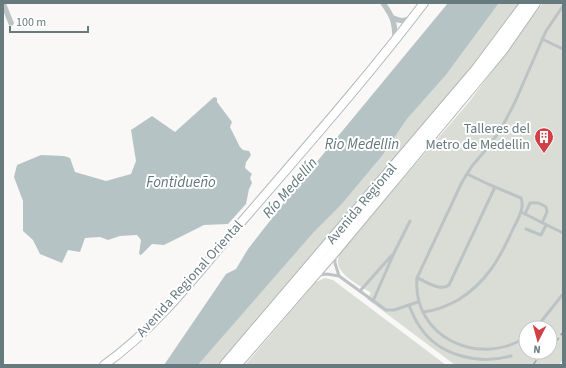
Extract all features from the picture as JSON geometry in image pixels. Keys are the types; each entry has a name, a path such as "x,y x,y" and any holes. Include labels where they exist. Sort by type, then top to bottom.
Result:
{"highway":[{"name":"Avenida Regional","path":"225,365 476,70 526,3"},
{"name":"Avenida Regional","path":"236,365 314,277 480,78 535,3"}],"main road":[{"name":"Avenida Regional Oriental","path":"104,365 123,352 164,313 355,90 424,3"}],"street":[{"path":"3,3 11,23"},
{"path":"383,3 395,23 395,41"},
{"path":"393,18 406,21 414,17"}],"lane":[{"path":"518,342 505,347 483,351 460,346 441,334 432,326 418,302 416,287 417,278 462,182 501,129 515,102 542,39 552,21 563,6"},
{"path":"542,39 563,49"},
{"path":"423,312 431,312 451,304 474,290 485,279 504,249 521,212 523,203 520,198 467,174"},
{"path":"417,278 441,288 449,285 495,187"},
{"path":"525,214 530,203 536,202 546,207 547,209 542,223"},
{"path":"521,212 563,233"},
{"path":"373,301 410,221"},
{"path":"526,229 541,235 546,225"},
{"path":"336,251 335,264 338,276"},
{"path":"360,291 394,253"},
{"path":"314,277 327,274 338,276 386,310 394,310 418,302"},
{"path":"542,320 563,294"},
{"path":"409,305 420,328 435,343 447,350 456,354 480,360 492,360 511,356"}],"shaded area":[{"path":"499,3 522,3 460,84 220,365 198,365 314,232 341,205 382,156 407,119 446,75"},
{"path":"543,3 563,3 563,359 559,365 455,365 367,299 371,293 342,272 338,261 339,253 469,102"},
{"path":"325,278 333,280 446,365 245,365 316,282"}],"water":[{"name":"Rio Medellin","path":"448,3 499,3 446,75 407,119 382,156 341,205 314,232 198,365 164,365 226,274 236,269 248,249 301,181"},
{"name":"Fontidueño","path":"214,97 217,98 217,102 232,122 230,127 240,147 243,150 249,151 251,155 246,162 245,168 252,174 250,178 252,183 249,189 246,204 228,224 204,225 164,245 152,244 141,255 139,254 141,240 137,235 120,236 108,240 100,237 85,238 80,252 68,250 62,263 40,254 33,240 23,231 23,201 14,177 17,165 41,155 64,156 70,158 75,172 106,181 131,174 136,161 131,130 152,116 175,132"}],"railway":[{"path":"558,339 563,332"},
{"path":"533,365 536,360"}],"place":[{"name":"Talleres del Metro de Medellin","path":"544,154"}],"water label":[{"name":"Río Medellín","path":"290,188"}]}
